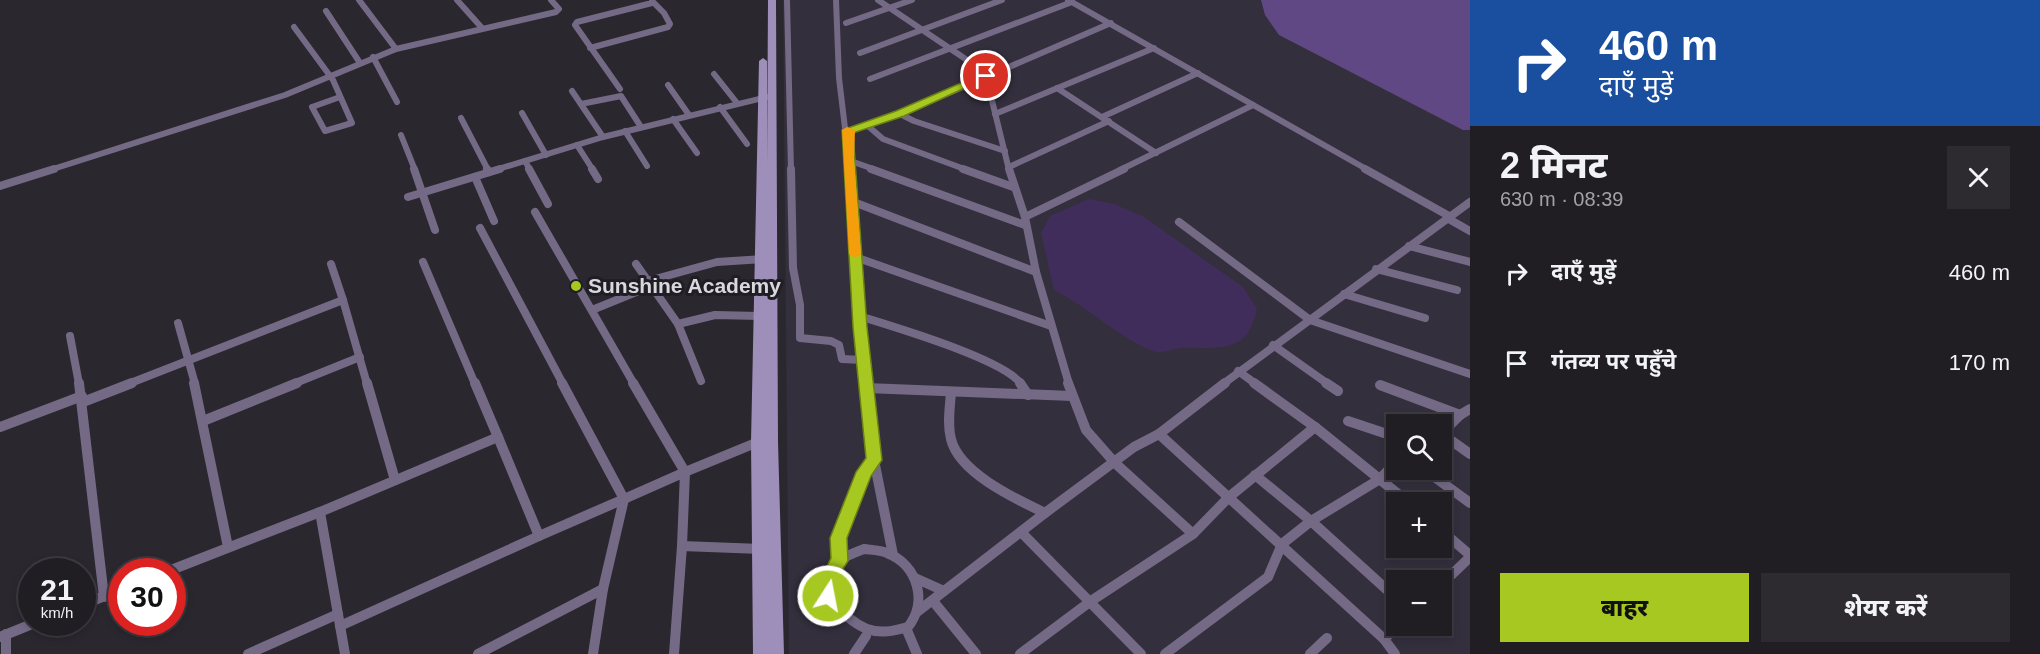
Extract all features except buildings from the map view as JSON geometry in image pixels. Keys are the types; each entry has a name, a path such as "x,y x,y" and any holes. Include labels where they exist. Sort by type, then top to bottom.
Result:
{"street":[{"path":"359,0 396,49"},
{"path":"457,0 482,28"},
{"path":"0,186 285,95 396,49 556,12 559,9 551,0"},
{"path":"764,0 766,259 776,654"},
{"path":"766,97 772,0"},
{"path":"787,0 793,268 800,305 800,338 831,341 839,345 842,359 863,360"},
{"path":"836,0 839,78 847,130 863,360 874,460 893,555"},
{"path":"878,0 986,76 994,114 1013,187 1025,221 1051,326 1072,396 1086,430 1114,463 1192,534"},
{"path":"846,23 912,0"},
{"path":"860,53 1002,0"},
{"path":"590,48 668,27 670,24 664,13 652,1 577,22 574,25 590,48 620,89"},
{"path":"870,80 951,50 1070,1 1470,231"},
{"path":"326,11 360,63"},
{"path":"847,130 868,126 900,114 1111,23"},
{"path":"294,27 329,76 340,97 352,123 324,131 312,107 340,97"},
{"path":"994,114 1154,48"},
{"path":"373,57 397,102"},
{"path":"1009,167 1198,73"},
{"path":"714,74 737,103"},
{"path":"668,84 689,115"},
{"path":"1057,88 1156,153"},
{"path":"572,91 603,137"},
{"path":"581,104 621,96 641,127"},
{"path":"408,197 603,137 766,97"},
{"path":"848,160 1025,221 1253,105"},
{"path":"720,107 747,144"},
{"path":"522,113 546,154"},
{"path":"900,114 958,137 1005,151"},
{"path":"460,118 489,172"},
{"path":"673,119 697,153"},
{"path":"868,126 883,138 1013,187"},
{"path":"625,131 647,166"},
{"path":"401,135 424,193 435,230"},
{"path":"577,145 598,179"},
{"path":"525,161 548,204"},
{"path":"475,177 494,221"},
{"path":"851,201 1036,272"},
{"path":"917,612 919,592 915,578 906,565 893,555 879,550 864,549 851,553 839,561 832,571 828,583 828,596 833,610 841,621 852,631 866,636 880,638 894,635 906,628 917,612 1045,513 1134,447 1160,434 1238,371 1470,202"},
{"path":"535,212 685,472 674,654"},
{"path":"1179,222 1310,320 1470,374"},
{"path":"480,228 624,499 603,589 593,654"},
{"path":"1409,246 1470,262"},
{"path":"855,257 1051,326"},
{"path":"592,310 650,284 717,262 766,259"},
{"path":"760,654 758,442 760,316 766,259"},
{"path":"423,262 539,536"},
{"path":"331,264 395,480"},
{"path":"636,264 678,324 701,381"},
{"path":"1376,269 1457,290"},
{"path":"1344,294 1425,318"},
{"path":"0,427 190,361 343,300"},
{"path":"678,324 715,315 760,316"},
{"path":"859,316 928,337 1006,371 1018,380 1028,395"},
{"path":"178,324 190,361 228,547"},
{"path":"70,336 83,399 104,597"},
{"path":"1273,345 1338,391"},
{"path":"203,421 360,357"},
{"path":"1238,371 1396,492"},
{"path":"1380,385 1467,411"},
{"path":"866,388 1072,396"},
{"path":"951,392 950,437 952,447 970,467 997,487 1045,513"},
{"path":"1452,424 1467,411"},
{"path":"1348,421 1386,434"},
{"path":"1020,654 1091,602 1192,534 1229,497 1315,428"},
{"path":"1160,434 1384,639 1395,654"},
{"path":"186,564 320,512 498,437"},
{"path":"1452,440 1470,454"},
{"path":"340,626 539,536 758,442"},
{"path":"839,561 838,538 864,472 874,460"},
{"path":"1165,654 1268,577 1282,544 1311,521 1380,479 1386,473"},
{"path":"1255,475 1311,521 1386,589"},
{"path":"1439,480 1470,503"},
{"path":"320,512 345,654"},
{"path":"1021,532 1141,654"},
{"path":"1452,540 1470,556 1452,574"},
{"path":"682,546 774,549"},
{"path":"915,578 944,591"},
{"path":"478,654 603,589"},
{"path":"96,600 108,595"},
{"path":"933,601 976,654"},
{"path":"248,654 338,614"},
{"path":"906,628 917,654"},
{"path":"6,654 3,636 18,630"},
{"path":"854,654 866,636"},
{"path":"1384,639 1387,636"},
{"path":"1310,654 1327,638"}],"shaded area":[{"path":"783,0 1470,0 1470,654 789,654"},
{"path":"1261,0 1470,0 1470,130 1463,130 1279,35 1265,15"},
{"path":"1089,199 1114,204 1144,217 1243,287 1257,309 1254,320 1243,338 1227,346 1180,348 1156,352 1129,339 1054,290 1041,233 1050,216"}],"slow traffic":[{"path":"849,130 847,130 848,160 855,254"}],"place":[{"name":"Sunshine Academy","path":"576,286"}],"route":[{"path":"828,596 828,583 839,561 838,538 864,472 874,460 860,327 847,130 868,126 900,114 986,76"}]}
